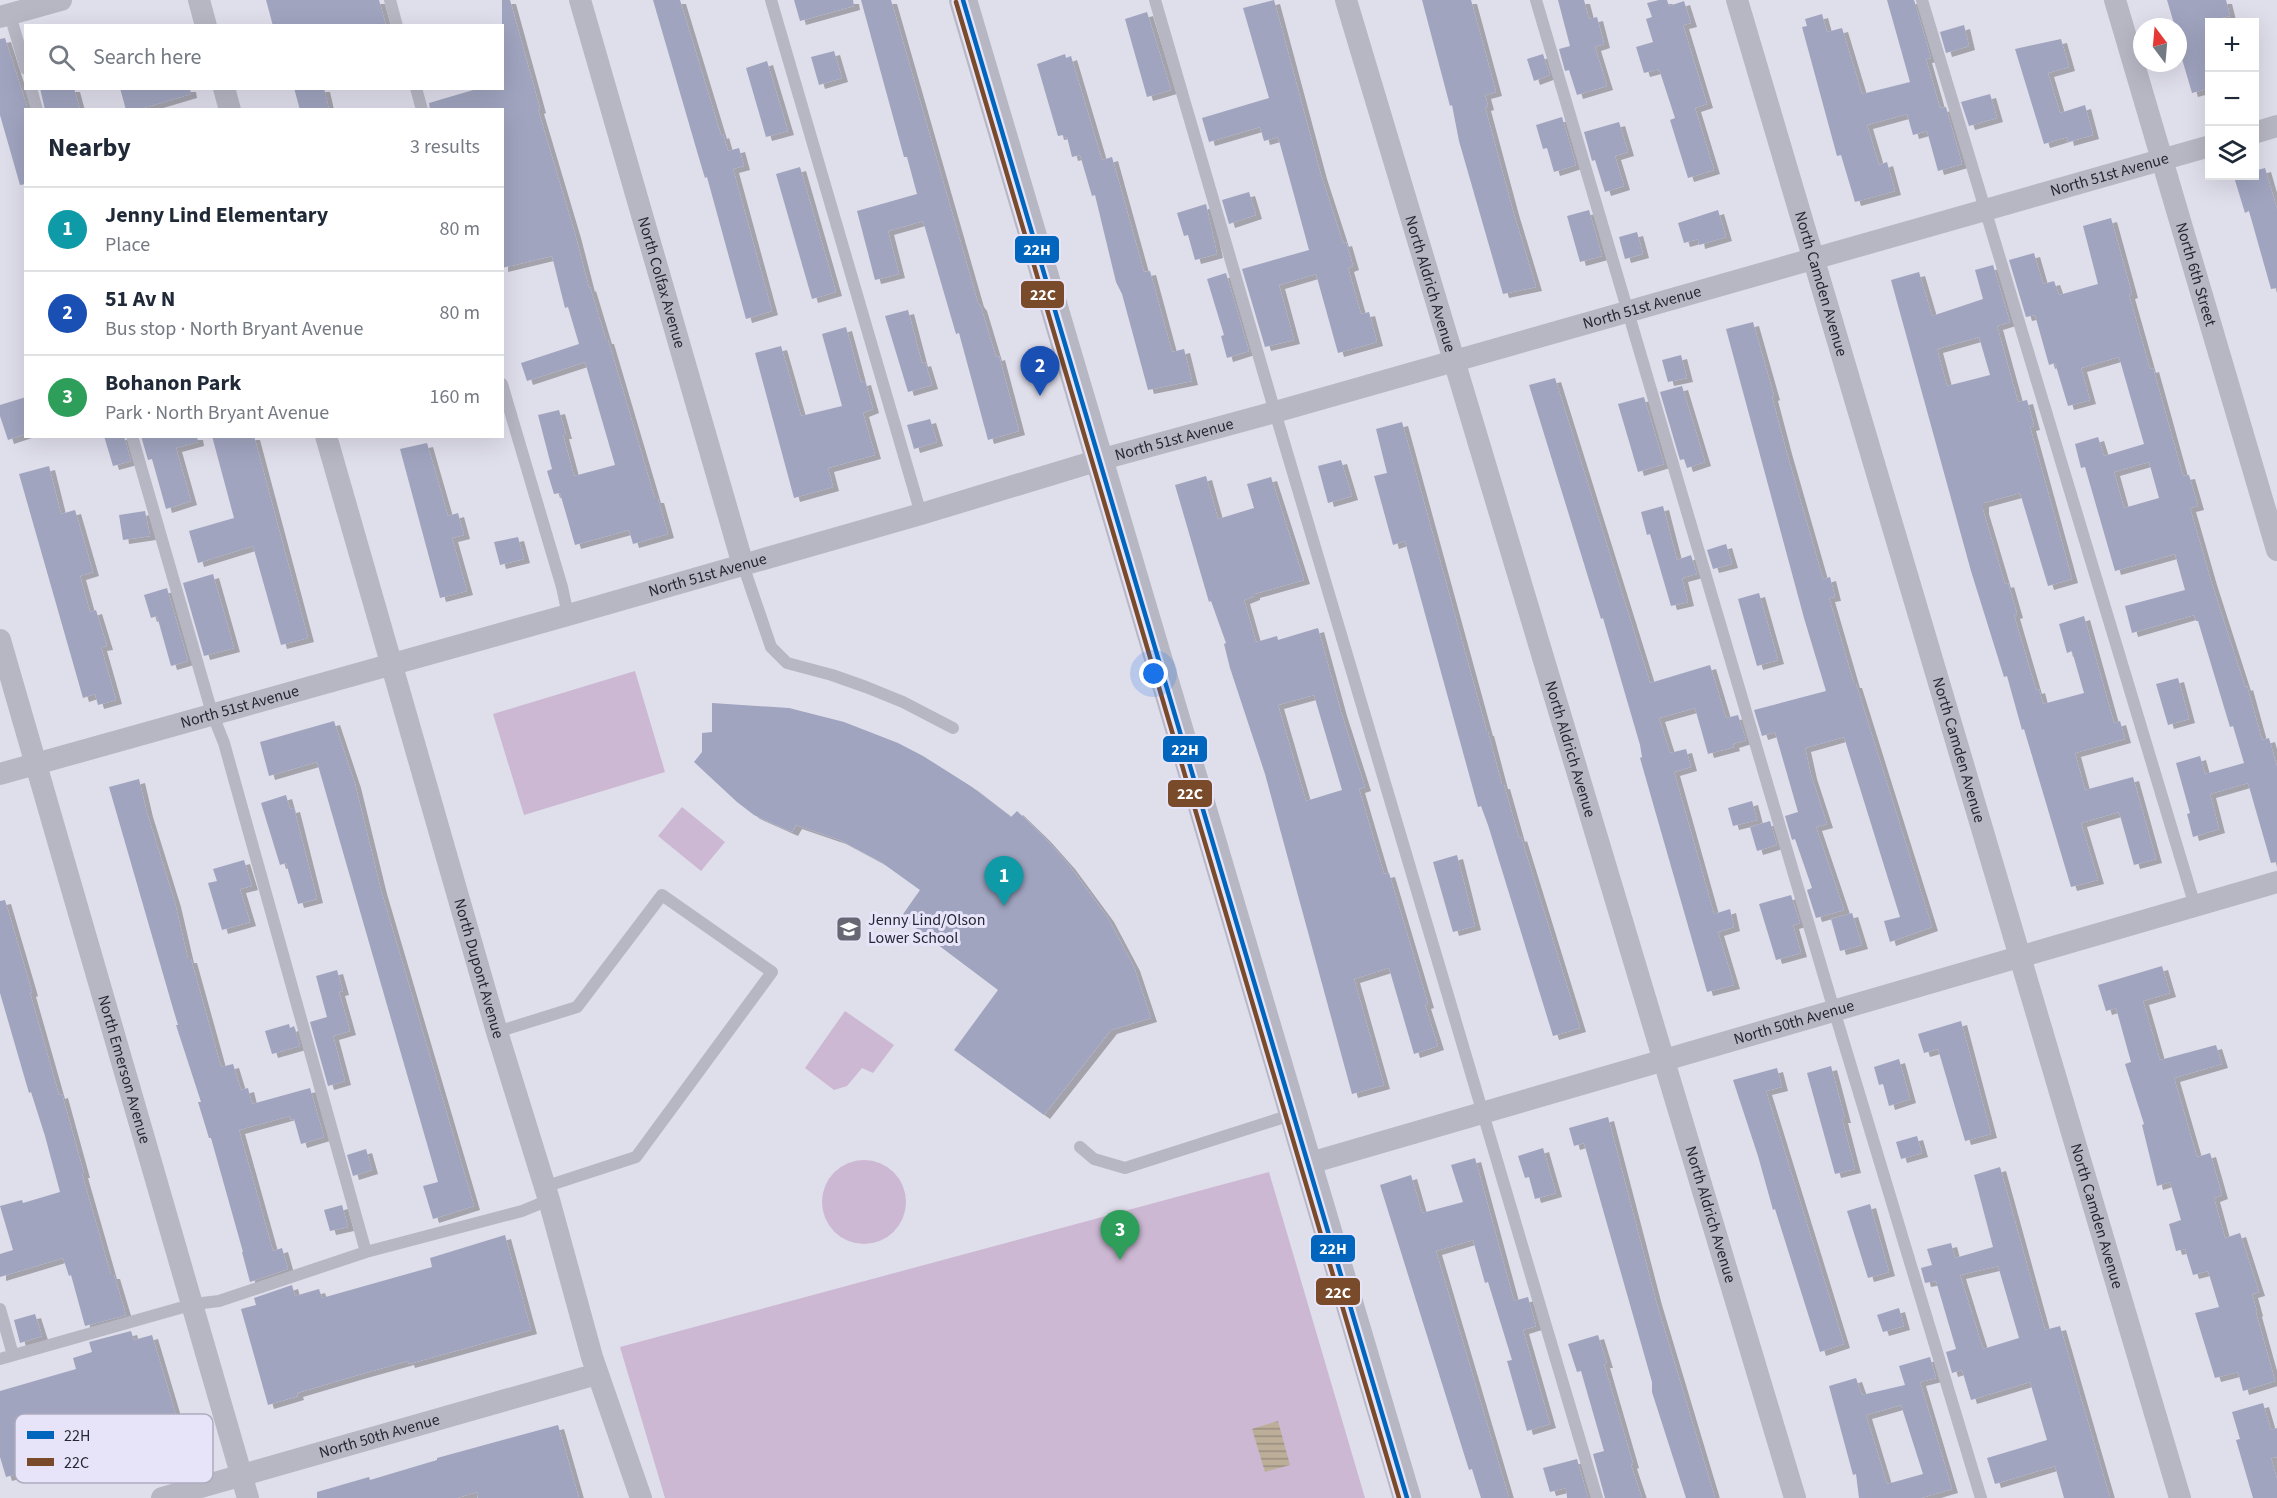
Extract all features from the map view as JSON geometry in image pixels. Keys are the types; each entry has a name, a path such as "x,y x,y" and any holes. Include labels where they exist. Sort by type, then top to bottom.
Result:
{"street":[{"path":"5,16 62,0"},
{"path":"198,0 205,24"},
{"name":"North Colfax Avenue","path":"580,0 743,565"},
{"path":"963,0 1296,1114 1407,1498"},
{"name":"North Aldrich Avenue","path":"1346,0 1452,362 1665,1059 1795,1498"},
{"name":"North Camden Avenue","path":"1737,0 2180,1498"},
{"name":"North 6th Street","path":"2115,0 2277,550"},
{"path":"225,90 229,108"},
{"path":"2259,131 2277,126"},
{"name":"North 51st Avenue","path":"0,774 568,615 921,514 1099,460 2205,147"},
{"name":"North Dupont Avenue","path":"327,438 597,1374 641,1498"},
{"name":"North Emerson Avenue","path":"0,640 194,1304 248,1498"},
{"name":"North 50th Avenue","path":"1310,1163 2277,882"},
{"name":"North 50th Avenue","path":"162,1498 597,1374"}],"lane":[{"path":"390,0 397,24"},
{"path":"771,0 921,514"},
{"path":"1155,0 1598,1498"},
{"path":"1536,0 1834,1010 1981,1498"},
{"path":"1922,0 2194,906"},
{"path":"5,16 24,64"},
{"path":"32,90 36,108"},
{"path":"417,90 421,108"},
{"path":"504,391 562,587 568,615"},
{"path":"133,438 212,713 224,742 366,1252"},
{"path":"743,565 771,647 787,663 866,687 903,702 953,728"},
{"path":"0,1359 194,1304 219,1301 366,1252 522,1211 546,1193 636,1157 772,972 662,895 577,1007 497,1032"},
{"path":"1080,1148 1094,1159 1125,1168 1296,1114"},
{"path":"0,1309 13,1355"}],"shaded area":[{"path":"635,671 665,772 524,815 493,714"},
{"path":"682,807 725,842 701,871 658,836"},
{"path":"845,1011 894,1045 873,1073 862,1068 847,1086 834,1090 805,1068"},
{"path":"864,1160 880,1163 894,1172 903,1186 906,1202 903,1218 894,1232 880,1241 864,1244 848,1241 834,1232 825,1218 822,1202 825,1186 834,1172 848,1163"},
{"path":"1269,1172 1365,1498 665,1498 620,1347"},
{"path":"1278,1421 1290,1465 1265,1472 1252,1429"}],"building":[{"path":"266,0 379,0 385,24 272,24"},
{"path":"502,0 510,0 540,109 538,110 589,288 606,340 608,340 655,499 658,499 668,534 633,544 629,530 575,545 560,493 554,494 547,471 552,469 538,415 559,410 574,476 615,465 585,362 527,381 521,363 579,344 568,307 565,308 552,256 504,268 504,108 430,108 429,103 473,90 504,90 504,24 502,24"},
{"path":"653,0 680,0 721,135 723,134 728,151 739,148 744,166 733,169 772,311 746,319 707,177 705,178 701,165"},
{"path":"794,0 853,0 854,6 800,21"},
{"path":"861,0 891,0 978,303 996,357 999,356 1019,431 988,440 959,333 956,334 923,221 888,231 899,274 875,280 857,211 917,194 907,157 904,157"},
{"path":"1274,0 1321,175 1343,243 1346,242 1353,266 1348,268 1361,314 1369,312 1377,342 1338,353 1316,274 1279,285 1294,340 1265,347 1242,269 1309,250 1291,184 1278,137 1264,141 1260,127 1209,142 1202,118 1269,98 1243,8"},
{"path":"1422,0 1471,0 1496,92 1485,95 1488,106 1485,107 1536,287 1503,294"},
{"path":"1558,0 1584,0 1589,19 1597,17 1604,44 1595,47 1607,86 1577,95 1569,70 1565,71 1559,49 1570,46"},
{"path":"1667,0 1669,6 1684,1 1691,23 1683,25 1707,104 1695,108 1714,170 1688,178 1670,120 1675,118 1659,69 1644,73 1636,47 1653,42 1646,19 1652,17 1647,3"},
{"path":"1887,0 1914,0 1931,58 1926,59 1940,108 1946,107 1962,164 1938,171 1927,131 1913,135 1907,114 1867,125 1879,165 1887,162 1895,191 1855,202 1841,155 1837,156 1802,27 1807,26 1805,19 1822,14 1827,32 1842,28 1862,94 1910,82"},
{"path":"2167,0 2226,0 2230,16 2205,18 2205,89 2192,93 2186,72 2187,18 2172,18"},
{"path":"1147,12 1171,90 1147,97 1125,19"},
{"path":"1964,25 1969,46 1946,53 1940,32"},
{"path":"5,38 27,108 24,108 24,184 20,185 0,115 0,39"},
{"path":"2061,39 2069,67 2048,73 2060,113 2085,105 2093,135 2068,142 2067,137 2044,144 2015,49"},
{"path":"834,51 842,78 819,85 811,57"},
{"path":"1065,54 1066,58 1071,56 1102,160 1112,157 1144,272 1150,271 1172,352 1184,349 1192,381 1148,390 1122,294 1116,282 1095,195 1092,196 1080,155 1072,157 1067,137 1058,136 1037,64"},
{"path":"1543,54 1550,75 1534,81 1527,59"},
{"path":"767,61 788,131 766,137 746,68"},
{"path":"40,90 75,90 79,108 45,108"},
{"path":"121,90 190,90 191,94 144,108 125,108"},
{"path":"295,90 324,90 329,108 299,108"},
{"path":"1990,94 1997,118 1969,126 1961,102"},
{"path":"1562,117 1576,165 1554,172 1547,148 1543,149 1536,125"},
{"path":"1619,122 1628,152 1615,156 1624,186 1605,192 1595,160 1592,161 1584,132"},
{"path":"800,167 836,292 812,299 776,174"},
{"path":"2265,168 2277,209 2277,288 2271,289 2249,211 2245,213 2235,180 2259,180 2259,170"},
{"path":"1249,192 1256,215 1229,224 1222,200"},
{"path":"1206,204 1217,254 1195,260 1188,235 1184,236 1177,213"},
{"path":"1589,210 1602,256 1580,262 1567,216"},
{"path":"1718,210 1726,237 1699,245 1698,239 1684,243 1678,223"},
{"path":"2111,218 2132,294 2129,295 2150,369 2153,368 2183,476 2189,475 2198,506 2190,508 2211,581 2245,687 2247,686 2262,740 2269,738 2277,767 2277,862 2271,863 2248,783 2210,794 2219,829 2193,837 2187,814 2190,813 2176,763 2200,756 2205,774 2244,763 2233,726 2230,727 2198,621 2194,615 2132,633 2125,606 2185,590 2175,554 2115,571 2085,467 2081,468 2075,444 2098,437 2104,456 2144,444 2119,357 2081,368 2090,400 2068,406 2055,363 2049,365 2035,315 2026,317 2009,260 2034,253 2043,284 2054,281 2059,295 2098,284 2083,226","holes":["2149,462 2159,498 2124,508 2114,472"]},
{"path":"1637,232 1643,254 1625,259 1619,237"},
{"path":"1993,265 2010,322 1997,326 2018,402 2027,400 2034,426 2030,427 2072,579 2048,586 2020,493 1983,503 1983,510 2005,584 2008,583 2017,614 2014,615 2036,690 2039,689 2043,704 2084,693 2072,651 2067,653 2059,624 2084,616 2114,723 2120,721 2125,739 2075,753 2085,790 2133,777 2156,859 2134,865 2119,812 2081,823 2098,880 2071,887 2024,729 2022,730 2007,676 2004,677 1971,571 1891,280 1919,272 1932,316 1983,299 1975,270","holes":["1979,337 1990,375 1947,386 1937,349"]},
{"path":"1226,273 1249,351 1227,358 1221,336 1224,335 1207,279"},
{"path":"908,310 922,363 925,362 932,385 908,392 885,316"},
{"path":"1753,322 1823,579 1830,577 1835,597 1829,598 1854,684 1856,684 1932,927 1890,942 1884,921 1900,917 1844,737 1805,748 1827,824 1816,827 1844,910 1816,918 1807,890 1812,888 1795,839 1792,840 1785,816 1798,812 1775,732 1762,736 1754,710 1826,691 1726,329"},
{"path":"846,327 861,382 865,381 873,409 863,413 875,455 828,468 833,487 794,498 755,353 781,346 801,416 842,406 822,334"},
{"path":"1681,355 1687,378 1668,382 1662,360"},
{"path":"1555,378 1650,683 1710,665 1726,718 1738,715 1746,740 1733,744 1734,747 1708,754 1695,708 1659,718 1670,753 1686,749 1691,767 1674,772 1714,914 1730,909 1734,927 1718,932 1734,985 1707,992 1640,758 1642,757 1640,745 1603,618 1601,619 1529,385"},
{"path":"1682,386 1705,462 1687,468 1684,459 1680,460 1660,392"},
{"path":"1644,397 1664,464 1638,472 1618,404"},
{"path":"24,398 24,435 8,440 0,416 0,405"},
{"path":"930,419 937,442 914,449 907,425"},
{"path":"1402,422 1502,785 1504,785 1519,838 1521,837 1580,1028 1553,1036 1488,825 1481,806 1478,807 1405,541 1393,545 1374,476 1387,473 1376,429"},
{"path":"105,438 125,438 131,461 113,466"},
{"path":"142,438 197,438 198,442 176,448 191,501 166,509 152,459 148,460"},
{"path":"213,438 255,438 308,638 281,645 253,546 198,563 189,531 234,518"},
{"path":"427,443 448,516 458,513 464,535 452,538 467,591 440,598 400,449"},
{"path":"1341,460 1352,496 1328,503 1318,466"},
{"path":"49,466 61,514 75,510 93,572 80,576 90,612 96,610 107,646 101,647 116,700 98,705 95,694 83,698 19,474"},
{"path":"1206,476 1218,519 1254,508 1247,484 1271,477 1304,580 1254,594 1244,600 1256,642 1277,636 1278,640 1318,628 1365,787 1359,789 1384,874 1389,873 1428,1004 1425,1005 1438,1046 1414,1054 1389,968 1354,979 1384,1085 1352,1094 1265,774 1230,668 1224,644 1226,643 1211,601 1209,602 1175,485","holes":["1314,695 1342,790 1306,801 1278,705"]},
{"path":"1663,506 1677,560 1691,555 1697,574 1682,578 1688,602 1671,606 1650,534 1647,535 1641,512"},
{"path":"145,511 150,536 123,540 119,515"},
{"path":"518,537 524,559 500,565 494,542"},
{"path":"1726,544 1732,564 1713,569 1707,550"},
{"path":"213,574 234,648 204,656 183,583"},
{"path":"167,588 188,661 171,666 157,616 151,618 144,595"},
{"path":"1759,593 1778,660 1757,666 1738,599"},
{"path":"2178,678 2189,719 2168,725 2156,684"},
{"path":"712,703 789,708 844,722 898,743 923,756 972,787 1011,817 1017,811 1069,865 1108,918 1134,967 1151,1018 1111,1030 1044,1115 954,1050 998,990 901,917 920,890 881,862 840,840 796,825 792,832 754,815 694,762 702,752 702,733 712,732"},
{"path":"334,721 355,784 381,890 474,1206 433,1219 423,1186 438,1182 317,762 269,776 260,742"},
{"path":"139,779 175,903 188,959 191,959 221,1067 233,1064 241,1090 248,1088 252,1104 310,1088 324,1137 301,1144 294,1119 291,1120 290,1116 239,1130 273,1251 282,1248 288,1269 250,1282 211,1138 209,1138 198,1102 201,1102 176,1025 178,1025 109,787"},
{"path":"286,795 290,809 294,808 317,899 298,904 286,863 280,865 261,803"},
{"path":"1752,801 1757,820 1733,826 1728,808"},
{"path":"1770,821 1777,845 1757,851 1750,827"},
{"path":"1457,855 1475,926 1453,932 1433,862"},
{"path":"244,860 252,886 240,889 250,922 222,930 208,883 217,881 213,869"},
{"path":"1791,895 1800,923 1793,925 1801,953 1776,960 1759,904"},
{"path":"5,900 59,1095 62,1094 111,1275 114,1275 126,1315 85,1326 71,1275 69,1276 63,1258 0,1277 0,1254 13,1250 0,1206 22,1200 23,1203 60,1192 45,1136 31,1092 29,1093 0,993 0,901"},
{"path":"1852,913 1862,945 1840,951 1831,919"},
{"path":"2162,966 2170,993 2143,1001 2160,1060 2216,1045 2222,1064 2174,1078 2197,1157 2210,1153 2222,1195 2214,1198 2225,1238 2240,1233 2259,1292 2252,1294 2275,1381 2243,1391 2238,1372 2215,1378 2195,1313 2219,1307 2208,1271 2193,1275 2185,1249 2176,1251 2169,1224 2181,1220 2170,1182 2157,1186 2142,1125 2144,1124 2125,1064 2131,1062 2116,1008 2106,1011 2098,985"},
{"path":"337,970 343,991 339,992 350,1031 333,1036 345,1081 328,1086 310,1022 327,1017 316,976"},
{"path":"1961,1021 1991,1134 1965,1141 1938,1049 1924,1053 1918,1034"},
{"path":"289,1024 290,1028 294,1026 300,1046 272,1054 265,1031"},
{"path":"1899,1059 1910,1099 1889,1106 1883,1084 1879,1085 1874,1067"},
{"path":"1831,1066 1855,1169 1835,1174 1807,1073"},
{"path":"1777,1068 1782,1087 1766,1091 1844,1344 1820,1352 1733,1080"},
{"path":"1608,1117 1656,1301 1715,1498 1686,1498 1652,1392 1652,1382 1584,1143 1574,1146 1569,1128"},
{"path":"1917,1136 1922,1153 1901,1159 1896,1142"},
{"path":"1543,1148 1556,1193 1535,1199 1529,1177 1525,1178 1518,1156"},
{"path":"366,1149 372,1170 353,1176 347,1155"},
{"path":"1475,1158 1514,1301 1528,1297 1536,1326 1523,1330 1550,1424 1527,1431 1507,1361 1512,1360 1488,1282 1485,1283 1473,1240 1436,1251 1509,1498 1481,1498 1472,1469 1469,1470 1380,1185 1411,1175 1422,1213 1463,1202 1451,1165"},
{"path":"2000,1167 2045,1330 2060,1326 2110,1498 2064,1498 2055,1466 1995,1484 1987,1458 2047,1440 2030,1382 1971,1400 1962,1370 1952,1373 1946,1352 1956,1349 1936,1281 1925,1283 1921,1268 1932,1265 1927,1249 1951,1243 1955,1258 1993,1247 1974,1175","holes":["1998,1266 2019,1338 1983,1349 1960,1275"]},
{"path":"1870,1204 1889,1272 1868,1278 1847,1211"},
{"path":"342,1205 348,1227 330,1231 324,1210"},
{"path":"505,1235 531,1330 409,1364 408,1361 358,1375 297,1393 298,1396 268,1405 241,1309 256,1305 254,1298 292,1285 295,1296 319,1289 322,1298 432,1267 430,1258"},
{"path":"1899,1308 1904,1326 1883,1332 1877,1315"},
{"path":"35,1314 42,1336 20,1343 14,1320"},
{"path":"131,1331 134,1340 152,1335 176,1414 15,1414 15,1475 6,1477 0,1457 0,1391 76,1369 73,1358 92,1352 89,1342"},
{"path":"1598,1335 1607,1364 1604,1364 1633,1464 1631,1465 1642,1498 1605,1498 1593,1454 1604,1451 1581,1371 1577,1372 1568,1344"},
{"path":"1930,1357 1936,1378 1920,1382 1952,1489 1921,1498 1859,1498 1856,1474 1853,1475 1829,1386 1856,1378 1862,1395 1905,1385 1899,1366","holes":["1901,1405 1923,1474 1887,1484 1866,1415"]},
{"path":"2263,1403 2271,1430 2277,1428 2277,1457 2271,1458 2277,1479 2277,1498 2253,1498 2236,1440 2240,1439 2232,1412"},
{"path":"558,1425 579,1498 478,1498 477,1492 457,1498 317,1498 317,1492 369,1477 370,1480 437,1460 437,1458"},
{"path":"1577,1459 1588,1498 1567,1498 1566,1488 1550,1492 1543,1468"}],"transit line":[{"name":"22H","path":"963,0 1407,1498"},
{"name":"22C","path":"956,2 1399,1498"}],"place":[{"name":"51 Av N","path":"1040,396"},
{"name":"Jenny Lind Elementary","path":"1004,906"},
{"name":"Jenny Lind/Olson Lower School","path":"849,929"},
{"name":"Bohanon Park","path":"1120,1260"}]}
